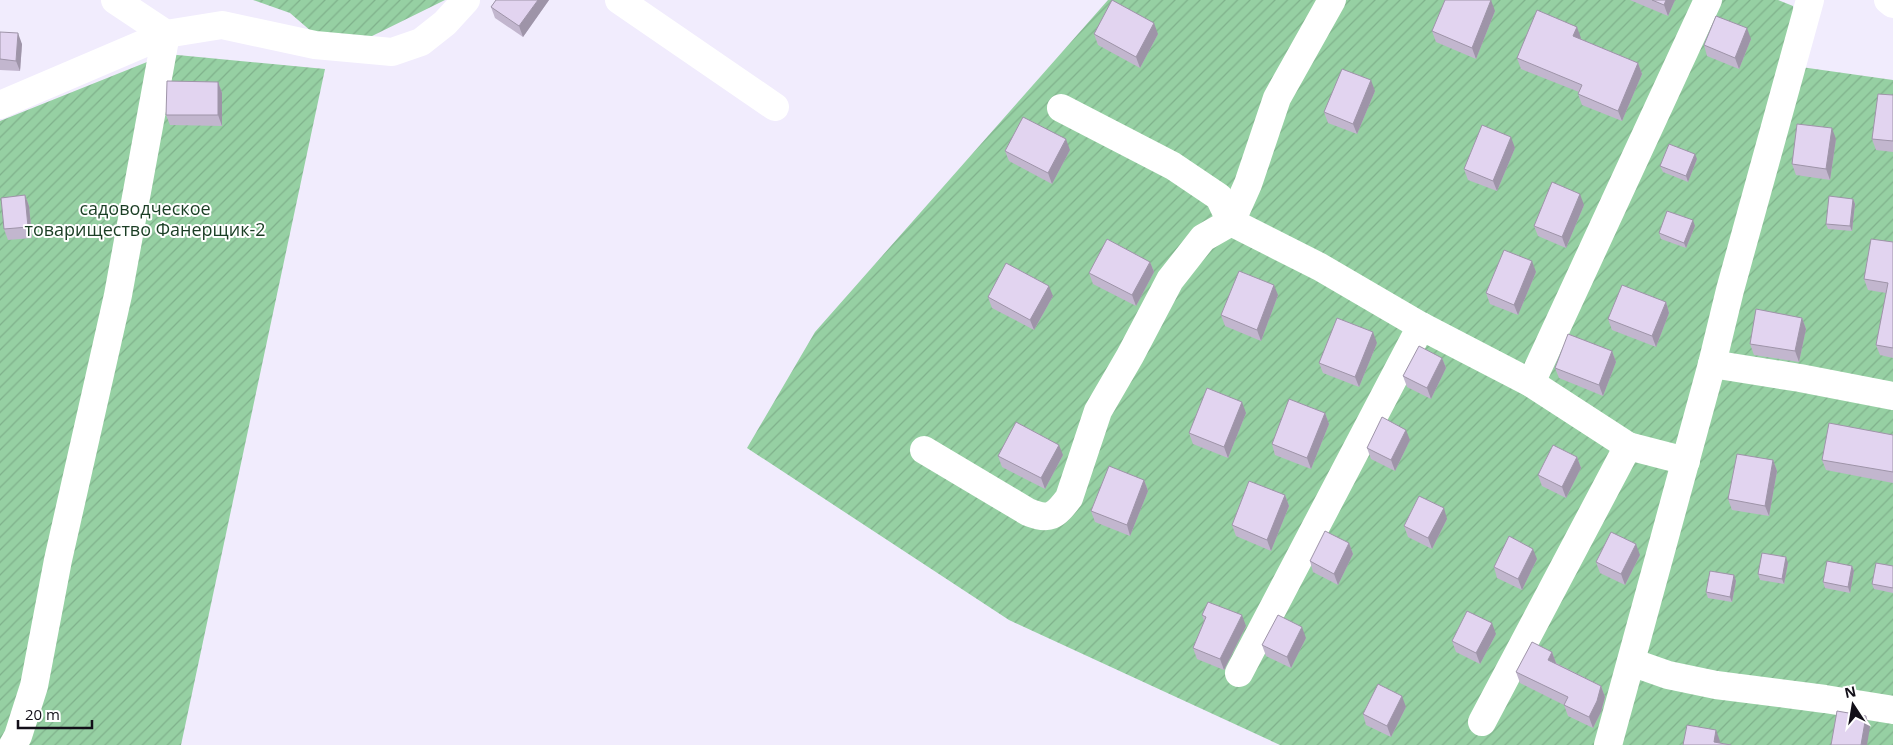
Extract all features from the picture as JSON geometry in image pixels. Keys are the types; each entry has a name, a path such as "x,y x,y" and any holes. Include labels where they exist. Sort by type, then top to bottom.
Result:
{"street":[{"path":"115,0 166,34"},
{"path":"0,105 166,34 222,25 315,45 392,52 421,42 445,23 466,0"},
{"path":"619,0 775,107"},
{"path":"924,450 1028,512 1041,517 1051,516 1069,498 1098,411 1130,356 1170,280 1203,238 1231,222 1248,184 1277,98 1332,0"},
{"path":"1532,383 1708,0"},
{"path":"1608,745 1810,0"},
{"path":"1888,0 1893,4"},
{"path":"13,745 18,736 34,686 58,560 118,295 166,34"},
{"path":"1062,108 1173,166 1188,176 1218,197 1231,222 1320,267 1421,326 1532,383 1628,446 1686,461"},
{"path":"1239,673 1421,326"},
{"path":"1712,364 1800,378 1893,396"},
{"path":"1482,722 1628,446"},
{"path":"1632,662 1668,675 1716,685 1893,710"}],"green space":[{"path":"253,0 445,0 366,39 312,32 290,13"},
{"path":"1108,0 1778,0 1793,6 1801,67 1893,80 1893,745 1280,745 1009,620 747,448 815,332"},
{"name":"садоводческое товарищество Фанерщик-2","path":"167,54 325,69 181,745 0,745 0,121"}],"building":[{"path":"496,0 538,0 519,26 491,7"},
{"path":"1112,0 1154,23 1136,57 1094,34"},
{"path":"1445,0 1491,0 1472,48 1432,31"},
{"path":"1652,0 1666,0 1664,5"},
{"path":"1537,10 1577,27 1573,36 1638,63 1618,111 1578,94 1582,85 1517,58"},
{"path":"1716,16 1747,28 1735,58 1704,45"},
{"path":"0,32 18,33 16,61 0,59"},
{"path":"1342,69 1371,80 1353,124 1324,112"},
{"path":"167,81 218,82 218,115 166,115"},
{"path":"1878,94 1893,95 1893,141 1872,139"},
{"path":"1023,117 1066,139 1048,173 1005,151"},
{"path":"1797,124 1832,128 1826,169 1792,164"},
{"path":"1482,125 1511,137 1493,181 1464,169"},
{"path":"1669,144 1695,154 1686,176 1660,166"},
{"path":"1552,182 1580,194 1562,237 1534,226"},
{"path":"25,195 28,227 4,229 1,198"},
{"path":"1829,196 1853,199 1850,226 1826,224"},
{"path":"1667,211 1693,220 1684,243 1659,233"},
{"path":"1107,239 1150,262 1132,295 1089,273"},
{"path":"1871,239 1893,242 1893,348 1876,345 1888,283 1864,279"},
{"path":"1504,250 1532,261 1514,305 1486,293"},
{"path":"1006,263 1049,286 1030,320 988,297"},
{"path":"1239,271 1274,285 1257,330 1221,315"},
{"path":"1622,285 1666,302 1652,336 1608,319"},
{"path":"1756,309 1802,318 1795,351 1750,344"},
{"path":"1337,318 1373,332 1355,377 1319,363"},
{"path":"1568,334 1612,351 1599,385 1555,368"},
{"path":"1419,346 1442,358 1427,388 1403,376"},
{"path":"1207,388 1242,402 1224,447 1189,433"},
{"path":"1289,399 1325,413 1307,458 1272,444"},
{"path":"1382,417 1406,430 1391,460 1367,448"},
{"path":"1016,422 1059,445 1041,478 998,456"},
{"path":"1829,423 1893,435 1893,472 1822,460"},
{"path":"1553,445 1577,457 1562,487 1538,475"},
{"path":"1737,454 1773,460 1765,506 1728,499"},
{"path":"1109,466 1144,480 1127,525 1091,511"},
{"path":"1249,481 1285,495 1267,540 1232,525"},
{"path":"1419,496 1444,508 1428,538 1404,526"},
{"path":"1325,531 1349,543 1334,574 1310,561"},
{"path":"1611,532 1636,544 1621,574 1596,562"},
{"path":"1509,536 1533,549 1518,579 1494,567"},
{"path":"1762,553 1786,557 1782,579 1758,574"},
{"path":"1827,561 1852,566 1848,587 1823,582"},
{"path":"1876,563 1893,566 1893,588 1872,584"},
{"path":"1710,571 1734,575 1730,597 1706,592"},
{"path":"1208,602 1242,615 1220,659 1193,648 1206,617 1202,615"},
{"path":"1467,611 1492,623 1476,653 1452,641"},
{"path":"1278,615 1302,627 1287,657 1262,645"},
{"path":"1532,642 1552,652 1548,660 1601,686 1597,701 1589,717 1564,705 1568,697 1516,672"},
{"path":"1378,684 1402,696 1387,726 1363,714"},
{"path":"1837,711 1866,716 1861,745 1831,745"},
{"path":"1687,725 1716,730 1714,742 1731,745 1683,745"}]}
